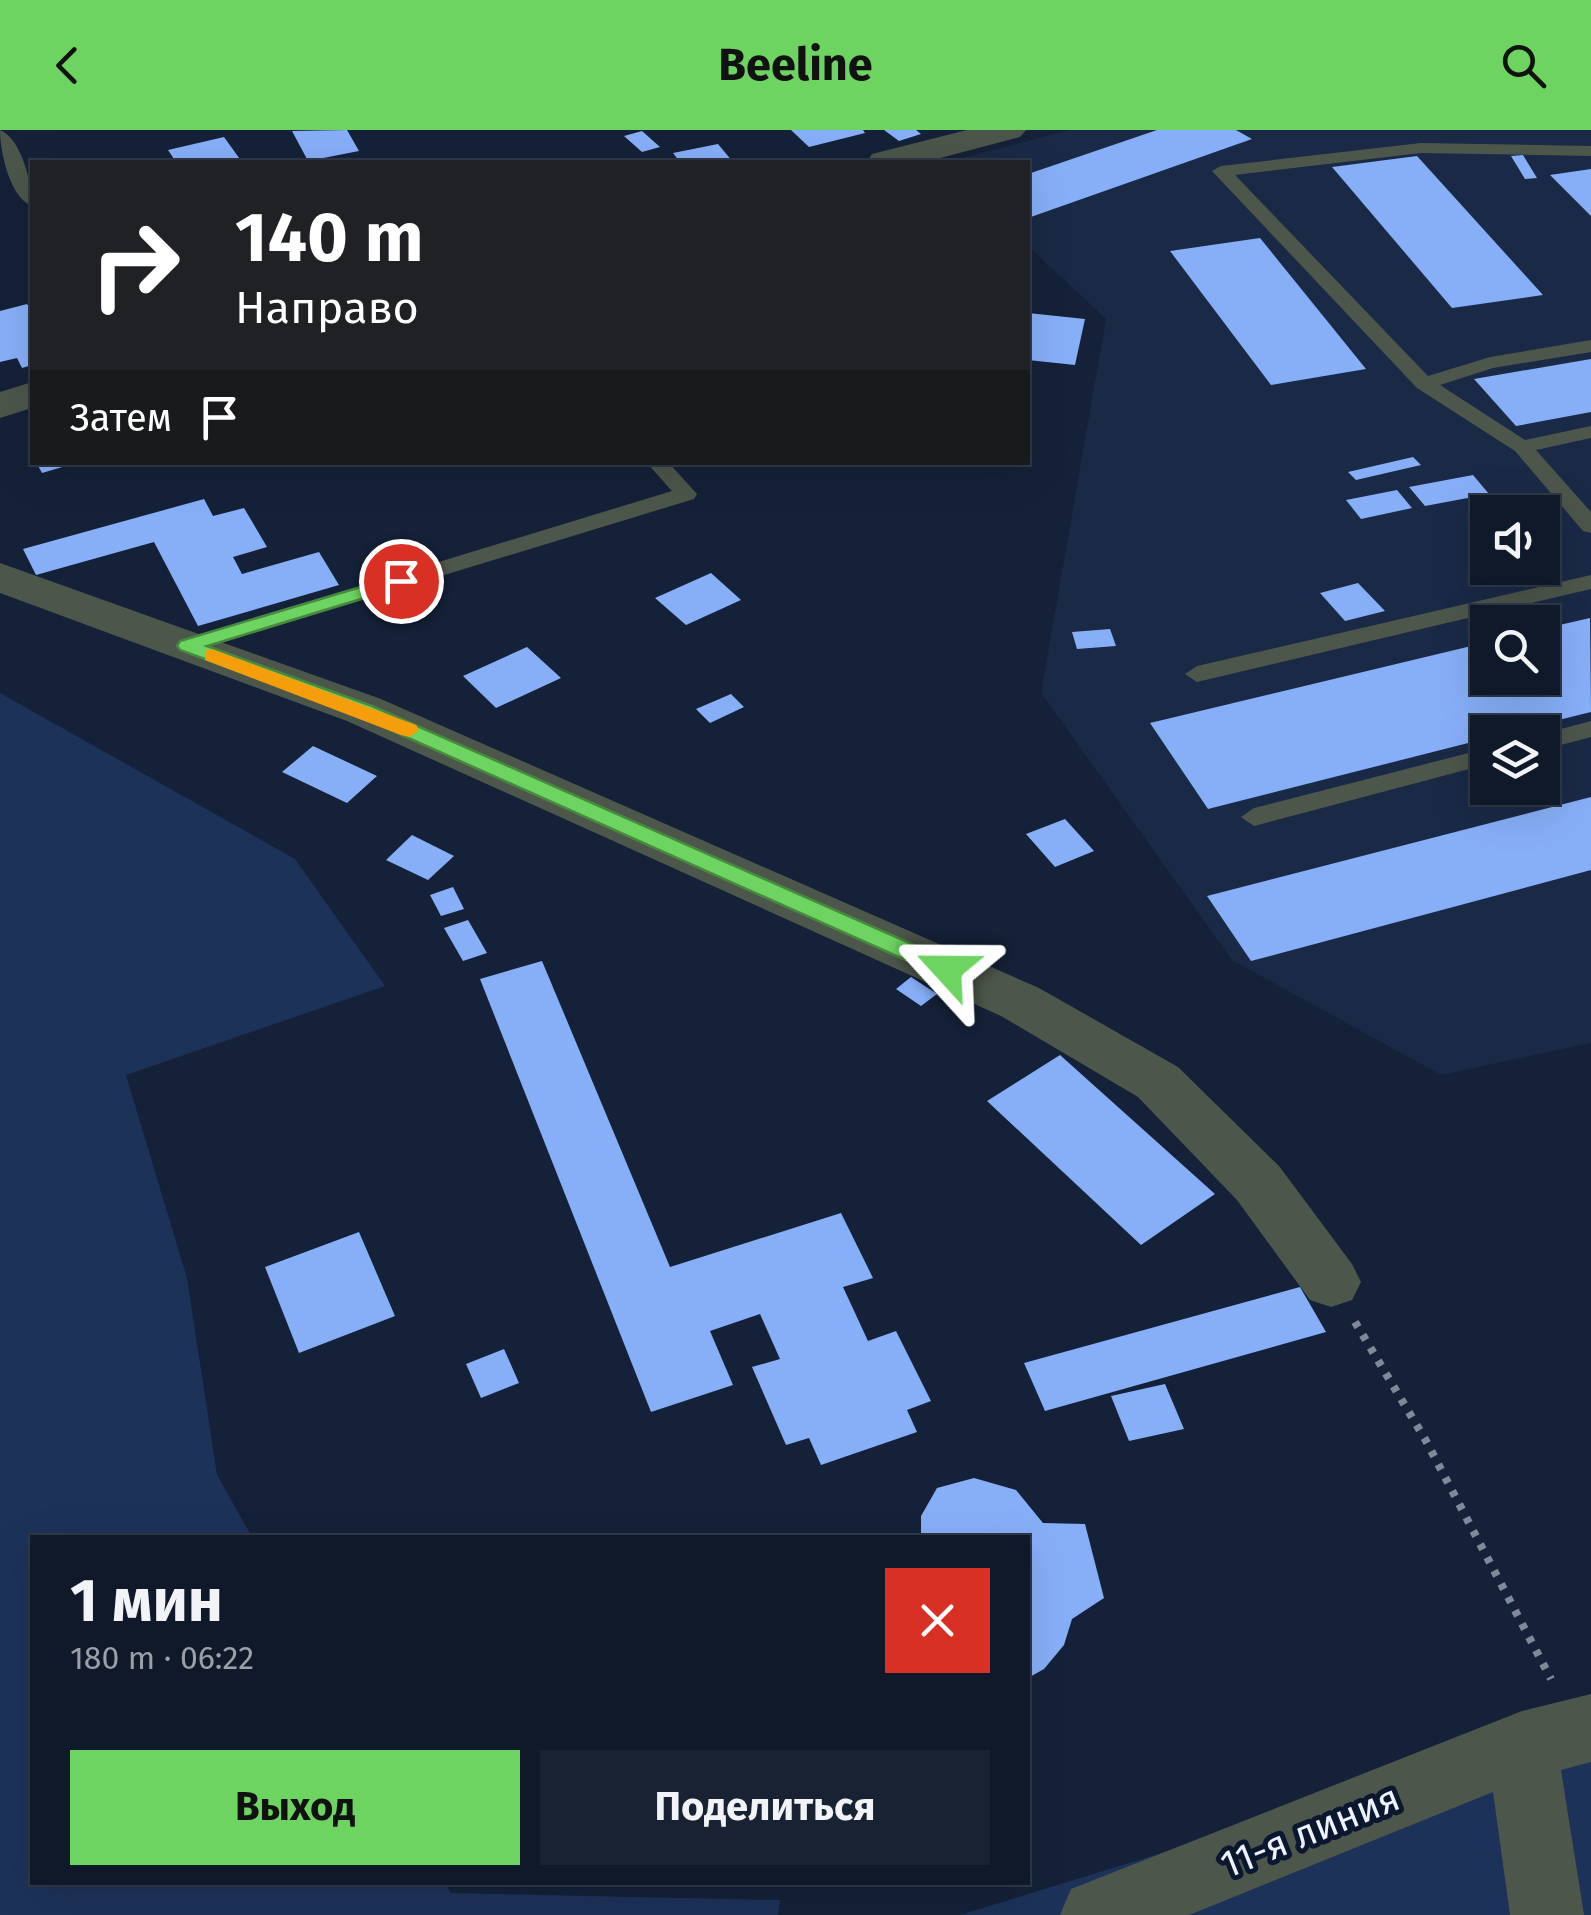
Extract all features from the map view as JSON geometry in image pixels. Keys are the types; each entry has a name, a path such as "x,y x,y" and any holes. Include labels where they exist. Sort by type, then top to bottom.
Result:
{"street":[{"path":"894,160 1008,130"},
{"path":"0,406 30,395"},
{"path":"0,577 364,710 1020,1002 1158,1082 1258,1182 1331,1282"},
{"path":"1547,1915 1556,1721"},
{"name":"11-я линия","path":"1097,1915 1556,1721"}],"lane":[{"path":"0,136 30,197"},
{"path":"1591,151 1421,148 1221,171 1424,384 1522,447 1591,526"},
{"path":"1424,384 1490,363 1591,346"},
{"path":"1522,447 1591,432"},
{"path":"187,646 686,494 659,465"},
{"path":"1197,674 1591,582"},
{"path":"1560,737 1591,729"},
{"path":"1254,817 1470,761"}],"path":[{"path":"1331,1282 1425,1439 1556,1721"}],"shaded area":[{"path":"1070,130 1591,130 1591,1043 1441,1075 1232,960 1041,693 1106,319 1030,248 1030,160 954,160"},
{"path":"0,693 295,859 385,986 126,1075 187,1278 217,1475 251,1535 30,1535 30,1885 446,1885 451,1893 780,1900 778,1915 0,1915"},
{"path":"1591,1721 1591,1915 960,1915"}],"building":[{"path":"347,130 359,151 307,160 292,131"},
{"path":"791,130 863,130 865,133 809,147"},
{"path":"884,130 916,130 921,134 899,141"},
{"path":"1157,130 1236,130 1252,139 1030,217 1030,173"},
{"path":"642,131 660,147 642,152 624,136"},
{"path":"224,137 241,160 175,160 168,150"},
{"path":"718,144 731,160 678,160 673,153"},
{"path":"1523,155 1537,178 1525,179 1511,156"},
{"path":"1417,156 1543,295 1452,308 1332,167"},
{"path":"1591,169 1591,216 1550,175"},
{"path":"1260,238 1366,369 1271,385 1170,251"},
{"path":"27,304 30,309 30,366 22,368 17,358 0,362 0,311"},
{"path":"1030,313 1085,319 1075,365 1030,360"},
{"path":"1591,359 1591,412 1516,426 1474,379"},
{"path":"1413,457 1421,465 1356,480 1348,472"},
{"path":"38,465 69,465 42,473"},
{"path":"1473,475 1489,494 1425,506 1409,487"},
{"path":"1397,490 1412,508 1361,519 1346,500"},
{"path":"204,499 213,516 244,508 267,547 233,557 242,574 319,552 339,585 198,626 154,542 36,575 23,549"},
{"path":"711,573 741,600 686,625 655,598"},
{"path":"1358,583 1385,611 1345,621 1320,593"},
{"path":"1590,618 1591,712 1560,720 1560,715 1470,715 1470,743 1208,809 1150,723 1470,646 1470,695 1560,695 1560,625"},
{"path":"1110,629 1116,646 1077,649 1072,632"},
{"path":"527,647 561,678 496,708 463,676"},
{"path":"731,694 744,707 710,723 696,709"},
{"path":"313,746 377,776 347,803 282,772"},
{"path":"1591,797 1591,870 1251,961 1207,896 1560,805"},
{"path":"1065,819 1094,851 1055,867 1026,834"},
{"path":"412,835 454,856 428,880 386,860"},
{"path":"453,887 464,909 441,916 430,895"},
{"path":"468,920 487,953 463,961 444,928"},
{"path":"542,961 670,1267 841,1213 873,1278 843,1287 868,1341 896,1331 931,1401 907,1410 917,1432 821,1465 809,1438 786,1445 752,1367 780,1359 760,1314 710,1331 733,1385 651,1412 480,979"},
{"path":"911,977 937,994 921,1006 896,989"},
{"path":"1060,1055 1215,1194 1141,1245 987,1101"},
{"path":"359,1232 395,1316 299,1353 265,1267"},
{"path":"1300,1287 1326,1332 1045,1411 1024,1363"},
{"path":"504,1349 519,1383 481,1398 466,1364"},
{"path":"1165,1384 1184,1429 1129,1441 1111,1396"},
{"path":"974,1478 1016,1490 1043,1523 1085,1524 1104,1598 1072,1619 1064,1645 1044,1669 1030,1677 1030,1535 921,1535 921,1516 937,1488"}],"slow traffic":[{"path":"212,655 409,730"}],"route":[{"path":"401,581 187,646 364,710 947,969"}]}
